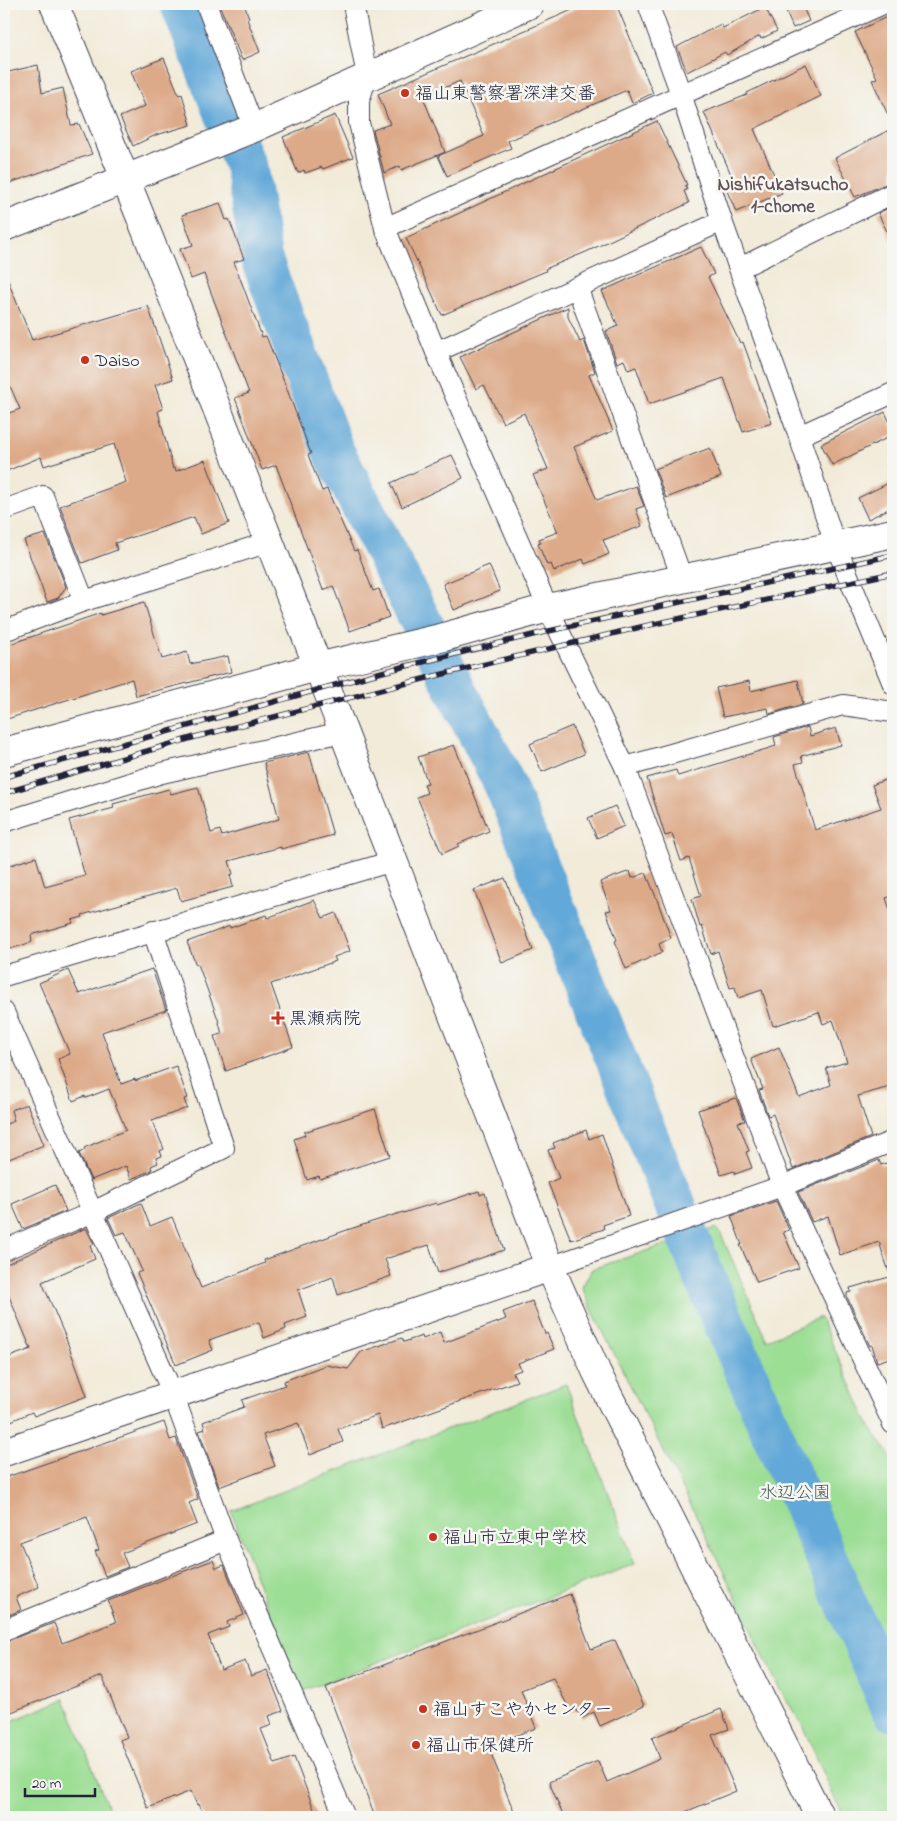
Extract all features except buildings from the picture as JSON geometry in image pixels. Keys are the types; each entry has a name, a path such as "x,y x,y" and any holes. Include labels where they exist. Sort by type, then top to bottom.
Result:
{"street":[{"path":"54,4 126,179 269,542 550,1267 598,1374 820,1817"},
{"path":"206,4 251,130"},
{"path":"353,4 367,76 360,101 359,123 385,228 436,352 548,608 625,767 782,1186 893,1424"},
{"path":"4,227 218,141 251,130 530,4"},
{"path":"648,4 681,94 722,220 836,544 893,684"},
{"path":"385,228 883,4"},
{"path":"740,268 893,193"},
{"path":"436,352 722,220"},
{"path":"577,287 682,578"},
{"path":"799,436 893,394"},
{"path":"4,510 43,496 84,601"},
{"path":"4,752 317,667 406,646 548,608 893,533"},
{"path":"4,631 84,601 269,542"},
{"path":"625,767 843,705 893,712"},
{"path":"4,822 162,773 342,732"},
{"path":"4,976 393,861"},
{"path":"4,1250 93,1212 224,1148 153,932"},
{"path":"4,1012 173,1394 226,1540 344,1817"},
{"path":"4,1452 645,1234 782,1186 893,1141"},
{"path":"4,1630 226,1540"}],"green space":[{"name":"水辺公園","path":"715,1228 721,1234 767,1340 820,1317 870,1427 893,1462 893,1817 843,1817 803,1727 779,1688 701,1525 582,1287 592,1269"},
{"name":"福山市立東中学校","path":"566,1384 635,1564 300,1692 231,1511"},
{"path":"65,1699 112,1817 4,1817 4,1724"}],"waterway":[{"path":"181,4 247,170 261,258 333,450 504,783 709,1288 893,1711"}],"railway":[{"path":"4,777 382,672 549,631 893,555"},
{"path":"4,793 195,737 435,676 645,626 893,573"}],"place":[{"name":"福山東警察署深津交番","path":"405,93"},
{"name":"Daiso","path":"85,360"},
{"name":"黒瀬病院","path":"278,1018"},
{"name":"福山市立東中学校","path":"433,1537"},
{"name":"福山すこやかセンター","path":"423,1709"},
{"name":"福山市保健所","path":"416,1745"}],"district":[{"name":"Nishifukatsucho 1-chome","path":"783,194"}]}
